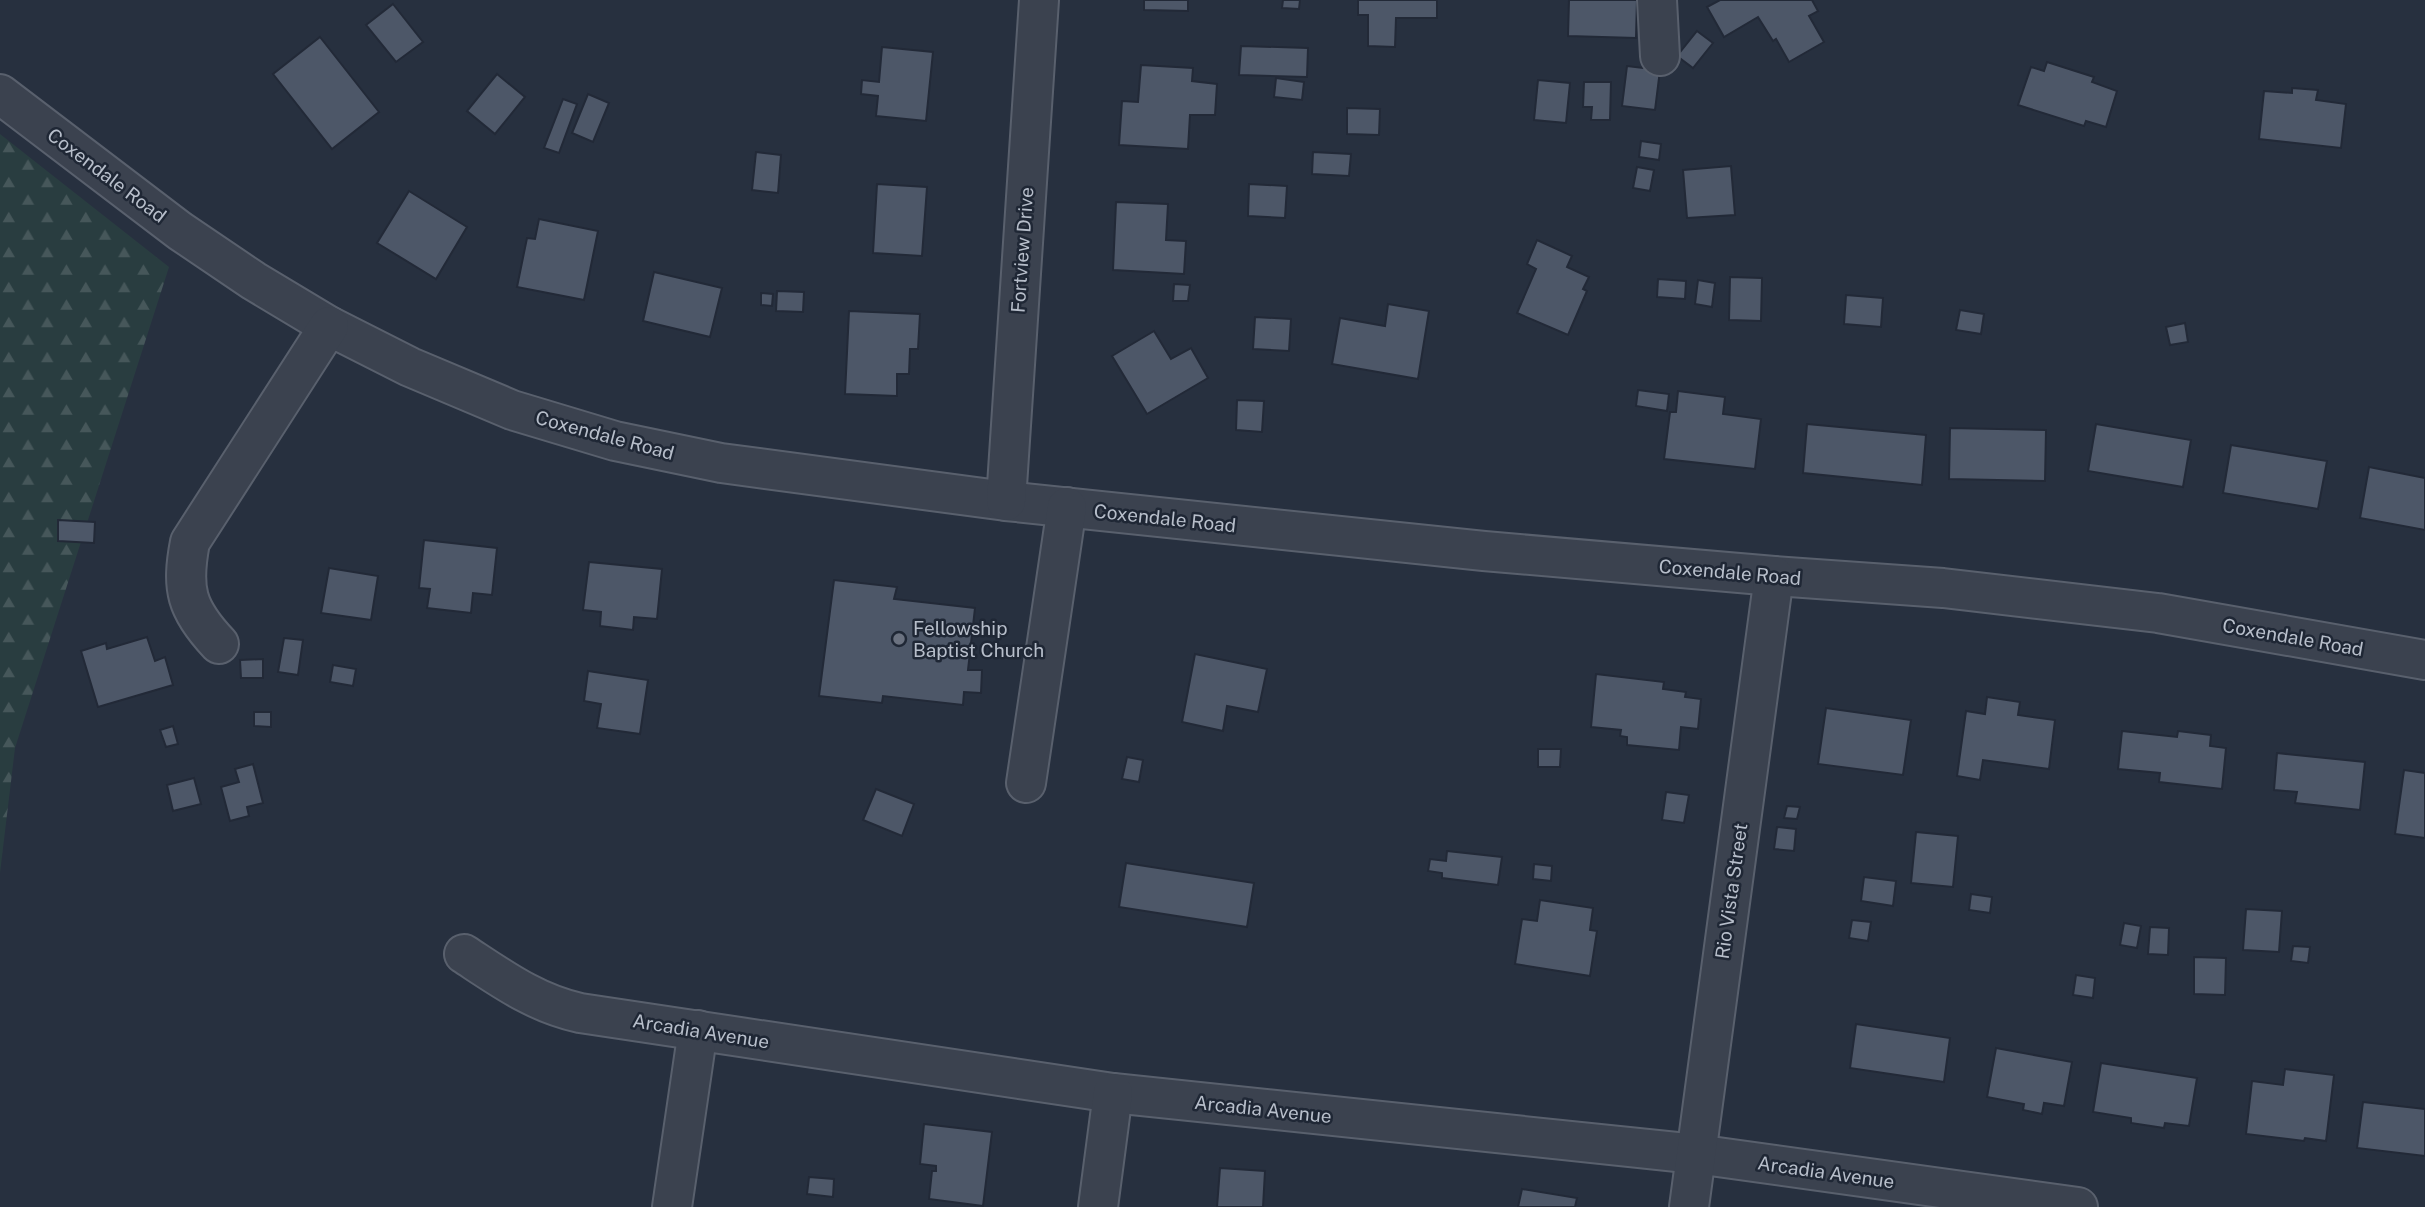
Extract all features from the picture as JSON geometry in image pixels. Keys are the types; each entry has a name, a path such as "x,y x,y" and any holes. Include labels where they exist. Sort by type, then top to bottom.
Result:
{"street":[{"name":"Fortview Drive","path":"1006,501 1038,0"},
{"path":"1657,0 1660,56"},
{"name":"Coxendale Road","path":"0,94 180,231 254,281 329,326 410,367 512,410 615,441 721,463 1006,501 1485,551 1774,576 1943,587 2158,613 2425,660"},
{"path":"219,644 200,624 188,598 184,570 190,542 329,326"},
{"path":"1026,783 1067,507"},
{"name":"Rio Vista Street","path":"1689,1207 1774,576"},
{"name":"Arcadia Avenue","path":"464,954 528,996 555,1007 698,1030 1113,1093 1696,1154 2078,1207"},
{"path":"672,1207 698,1030"},
{"path":"1098,1207 1113,1093"}],"green space":[{"path":"0,134 169,267 15,748 0,873"}],"building":[{"path":"1144,0 1188,0 1188,11 1144,10"},
{"path":"1283,0 1300,0 1299,9 1282,8"},
{"path":"1358,0 1437,0 1437,18 1396,18 1395,47 1368,46 1368,15 1358,15"},
{"path":"1569,0 1637,0 1636,38 1568,36"},
{"path":"1720,0 1812,0 1818,11 1809,16 1824,42 1789,62 1776,39 1773,41 1758,17 1724,37 1707,7"},
{"path":"393,4 423,42 396,62 366,25"},
{"path":"1697,31 1713,43 1693,68 1677,56"},
{"path":"320,37 379,112 332,149 273,74"},
{"path":"1241,46 1308,48 1307,77 1239,75"},
{"path":"882,47 933,52 926,121 876,116 878,96 861,94 862,80 879,82"},
{"path":"2047,62 2094,77 2092,82 2117,91 2106,127 2086,121 2084,126 2018,105 2031,67 2044,71"},
{"path":"1141,65 1193,68 1192,81 1217,84 1215,115 1190,115 1188,149 1119,145 1122,101 1138,102"},
{"path":"1627,66 1660,70 1655,110 1622,106"},
{"path":"497,74 525,97 495,134 467,111"},
{"path":"1276,78 1304,82 1302,100 1274,97"},
{"path":"1538,80 1570,83 1566,123 1534,120"},
{"path":"1584,82 1611,82 1610,120 1591,120 1592,107 1583,107"},
{"path":"2292,88 2318,90 2316,100 2346,104 2341,148 2259,139 2264,91 2292,93"},
{"path":"588,94 609,103 593,142 572,133"},
{"path":"563,99 577,104 559,153 544,148"},
{"path":"1347,108 1380,109 1379,135 1347,134"},
{"path":"1641,141 1661,144 1659,160 1639,157"},
{"path":"756,152 781,155 778,193 752,190"},
{"path":"1313,152 1351,154 1349,176 1312,174"},
{"path":"1731,166 1735,215 1687,218 1683,170"},
{"path":"1637,167 1654,170 1650,191 1633,188"},
{"path":"877,184 927,187 922,256 873,253"},
{"path":"1249,184 1287,186 1285,218 1248,216"},
{"path":"409,191 467,227 436,279 377,243"},
{"path":"1116,202 1168,204 1166,240 1186,241 1184,274 1113,270"},
{"path":"539,219 598,231 584,300 517,287 527,238 535,239"},
{"path":"1537,240 1572,256 1567,267 1589,277 1583,289 1587,291 1568,335 1517,313 1536,269 1527,264"},
{"path":"654,272 722,288 710,337 643,321"},
{"path":"1730,277 1762,278 1761,321 1729,320"},
{"path":"1658,279 1686,281 1685,299 1657,297"},
{"path":"1698,280 1715,283 1712,307 1695,304"},
{"path":"1174,284 1190,285 1188,301 1173,301"},
{"path":"777,291 804,292 803,312 776,311"},
{"path":"761,293 773,294 772,306 761,305"},
{"path":"1846,295 1883,298 1881,327 1844,324"},
{"path":"1388,304 1429,311 1418,379 1332,364 1340,318 1385,326"},
{"path":"1960,310 1984,314 1981,334 1956,330"},
{"path":"849,311 920,314 918,349 910,349 909,374 897,374 897,396 845,394"},
{"path":"1255,317 1291,319 1289,351 1253,349"},
{"path":"2185,323 2188,342 2170,345 2166,327"},
{"path":"1154,331 1171,359 1191,348 1208,378 1147,414 1112,356"},
{"path":"1638,390 1669,394 1667,411 1636,406"},
{"path":"1678,391 1725,397 1723,414 1761,419 1755,469 1664,459 1670,412 1676,412"},
{"path":"1237,400 1264,401 1262,432 1236,430"},
{"path":"1807,424 1926,435 1922,485 1803,473"},
{"path":"2096,424 2191,440 2183,487 2088,471"},
{"path":"1950,428 2046,430 2045,481 1949,479"},
{"path":"2231,445 2327,461 2318,509 2223,493"},
{"path":"2369,467 2425,478 2425,530 2360,518"},
{"path":"58,520 95,522 94,543 58,541"},
{"path":"424,540 497,548 492,595 473,593 471,613 427,608 430,589 419,588"},
{"path":"589,562 662,569 657,619 634,617 633,630 600,626 601,612 583,610"},
{"path":"329,568 378,576 371,620 321,613"},
{"name":"Fellowship Baptist Church","path":"834,580 897,587 894,599 975,608 968,670 982,670 981,693 964,692 963,705 883,696 882,703 819,696"},
{"path":"147,637 155,661 165,657 173,685 98,707 81,651 106,643 107,649"},
{"path":"284,638 303,640 298,675 278,672"},
{"path":"1195,654 1267,669 1258,712 1227,706 1223,731 1182,722"},
{"path":"263,659 263,678 241,678 240,660"},
{"path":"333,665 356,669 353,686 330,682"},
{"path":"588,671 648,680 640,734 597,728 601,704 584,701"},
{"path":"1596,674 1664,682 1663,689 1686,692 1685,697 1701,699 1698,729 1681,727 1679,750 1627,745 1627,737 1620,736 1621,730 1591,727"},
{"path":"1987,697 2020,702 2018,715 2055,720 2049,769 1983,760 1980,780 1957,776 1966,711 1985,714"},
{"path":"1826,708 1911,720 1903,775 1818,764"},
{"path":"254,712 271,712 271,727 254,726"},
{"path":"173,726 178,744 166,747 160,730"},
{"path":"2122,731 2177,737 2178,731 2211,735 2210,746 2226,748 2222,789 2159,782 2160,773 2118,769"},
{"path":"1538,749 1561,749 1560,767 1538,767"},
{"path":"2277,753 2365,762 2360,810 2295,803 2297,792 2274,790"},
{"path":"1127,757 1143,760 1139,782 1122,779"},
{"path":"253,764 263,803 247,807 249,816 230,821 221,787 239,782 235,769"},
{"path":"2404,770 2425,773 2425,838 2395,834"},
{"path":"194,778 201,804 173,811 167,785"},
{"path":"876,789 914,804 902,836 863,820"},
{"path":"1666,792 1689,795 1684,823 1662,820"},
{"path":"1787,806 1800,807 1797,819 1784,818"},
{"path":"1777,827 1796,829 1794,851 1774,849"},
{"path":"1916,832 1958,836 1953,887 1911,883"},
{"path":"1447,851 1502,857 1498,885 1442,878 1442,873 1428,871 1430,859 1446,861"},
{"path":"1126,863 1254,883 1247,927 1119,907"},
{"path":"1534,864 1552,866 1551,881 1533,879"},
{"path":"1864,877 1896,881 1893,906 1861,901"},
{"path":"1971,894 1992,897 1990,913 1969,910"},
{"path":"1540,900 1593,908 1590,930 1597,931 1590,976 1515,964 1522,919 1537,921"},
{"path":"2246,909 2282,911 2279,952 2243,950"},
{"path":"1852,920 1871,922 1868,941 1849,938"},
{"path":"2124,923 2141,926 2137,948 2120,945"},
{"path":"2150,927 2169,928 2168,955 2148,954"},
{"path":"2293,946 2310,947 2308,963 2291,961"},
{"path":"2194,957 2226,958 2225,995 2194,994"},
{"path":"2076,975 2095,978 2093,998 2073,995"},
{"path":"1856,1024 1950,1038 1944,1082 1850,1068"},
{"path":"1996,1048 2072,1062 2064,1106 2044,1103 2042,1114 2023,1110 2024,1104 1987,1097"},
{"path":"2101,1063 2197,1078 2189,1126 2165,1123 2164,1128 2131,1123 2131,1118 2093,1112"},
{"path":"2285,1069 2334,1075 2326,1141 2246,1134 2252,1081 2283,1085"},
{"path":"2363,1102 2425,1109 2425,1156 2357,1148"},
{"path":"924,1124 992,1132 983,1206 929,1199 932,1171 936,1171 936,1166 920,1164"},
{"path":"1220,1168 1265,1171 1263,1207 1217,1207"},
{"path":"809,1177 834,1179 833,1197 807,1194"},
{"path":"1522,1189 1577,1198 1575,1207 1518,1207"}],"place":[{"name":"Fellowship Baptist Church","path":"899,639"}]}
